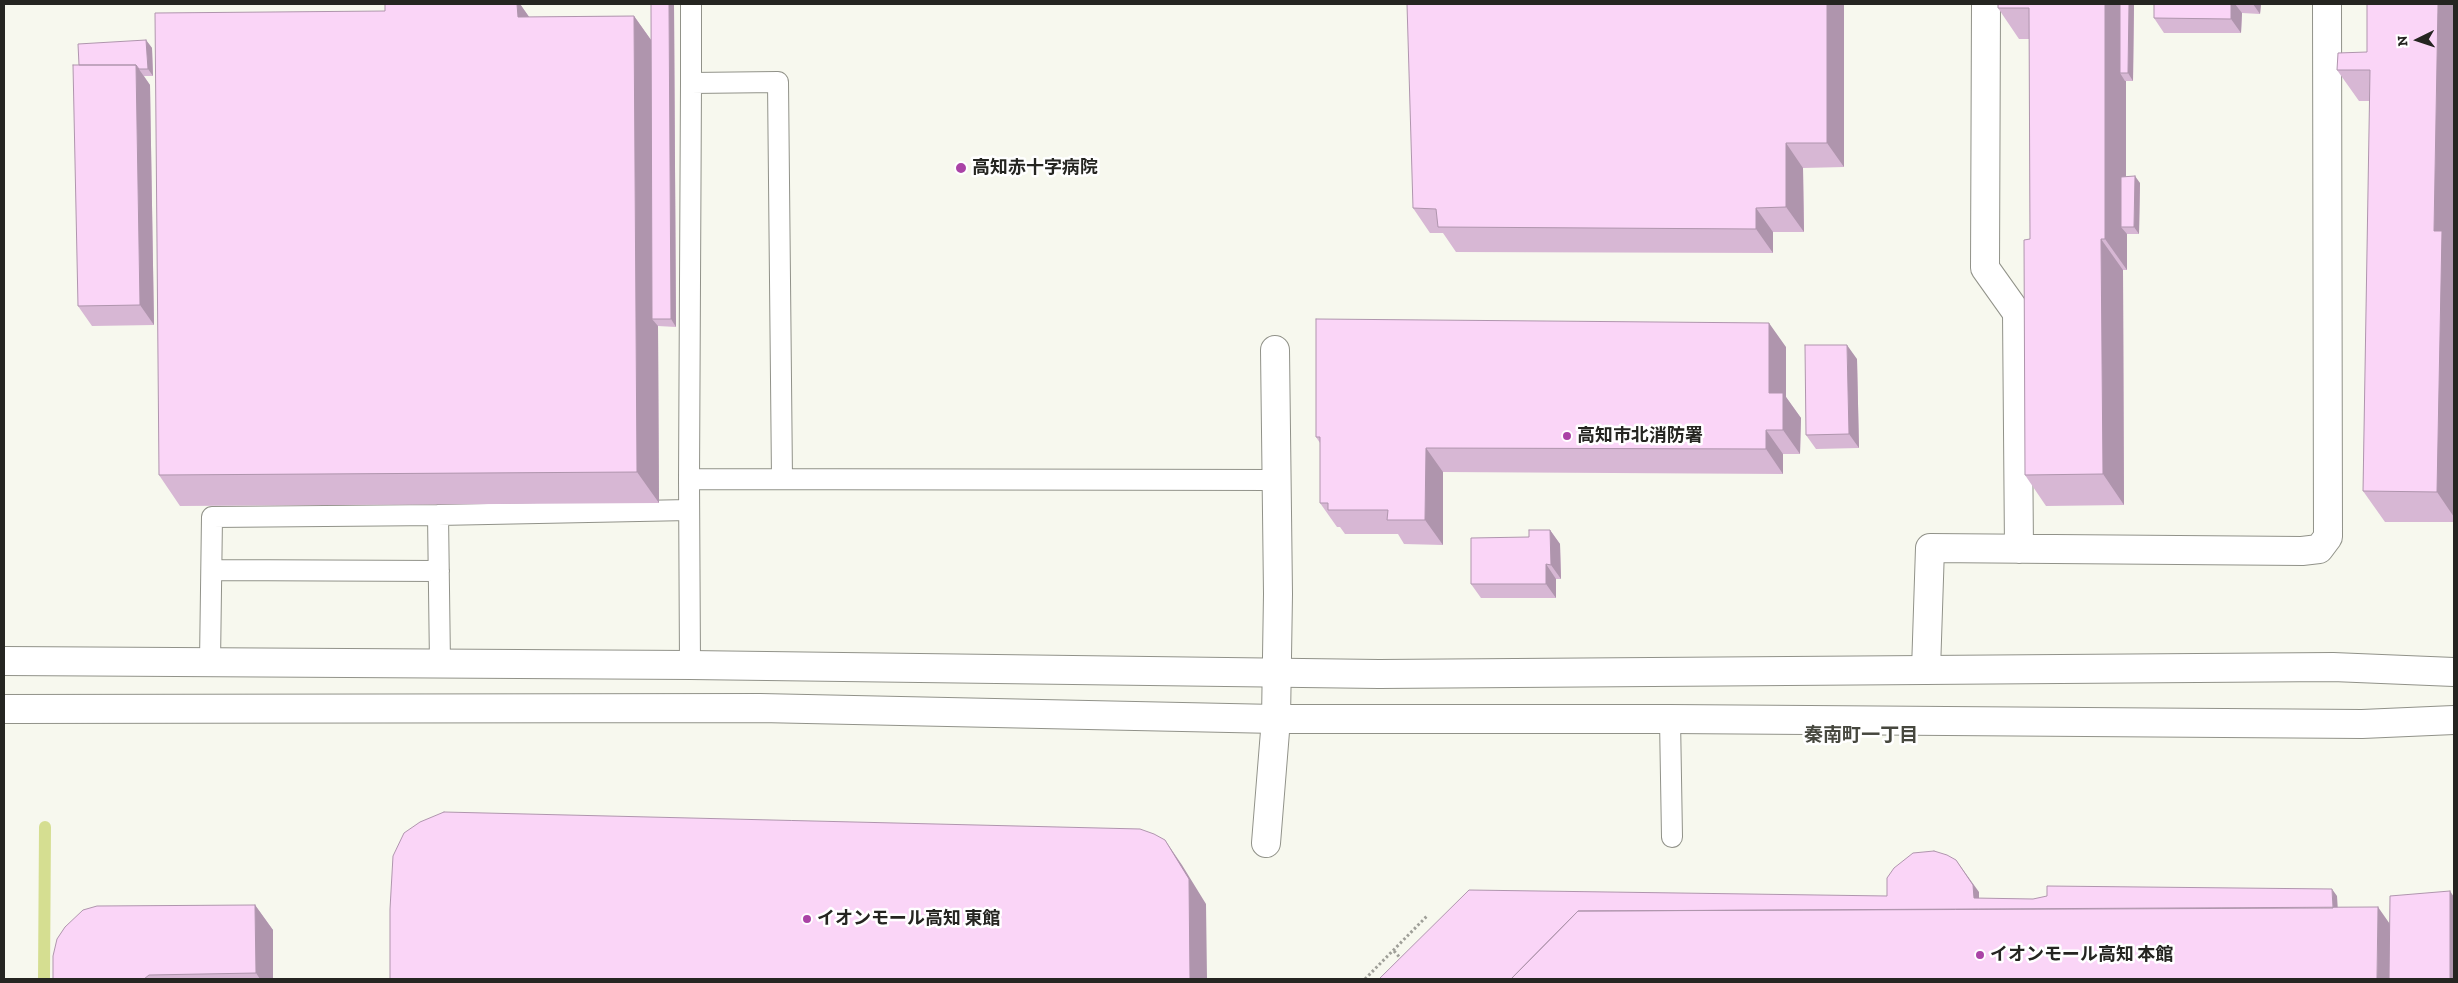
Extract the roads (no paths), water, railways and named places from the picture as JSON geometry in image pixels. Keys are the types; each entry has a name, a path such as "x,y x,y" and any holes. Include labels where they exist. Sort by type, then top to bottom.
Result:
{"street":[{"path":"1986,4 1985,268 2018,313 2019,549"},
{"path":"1926,670 1930,548 2302,551 2319,548 2328,537 2327,4"},
{"path":"1266,843 1276,719 1277,480 1275,350"},
{"path":"4,660 690,665 1379,674 2333,667 2454,672"},
{"path":"4,709 760,708 1276,719 1670,718 2362,724 2454,720"}],"lane":[{"path":"690,665 691,4"},
{"path":"692,83 778,82 782,479"},
{"path":"689,479 1277,480"},
{"path":"210,662 212,517 689,510"},
{"path":"438,515 440,664"},
{"path":"212,570 439,571"},
{"path":"1670,718 1672,837"}],"waterway":[{"path":"44,979 45,827"}],"place":[{"name":"高知赤十字病院","path":"961,168"},
{"name":"高知市北消防署","path":"1567,436"},
{"name":"イオンモール高知 東館","path":"807,919"},
{"name":"イオンモール高知 本館","path":"1980,955"}],"district":[{"name":"秦南町一丁目","path":"1861,736"}]}
